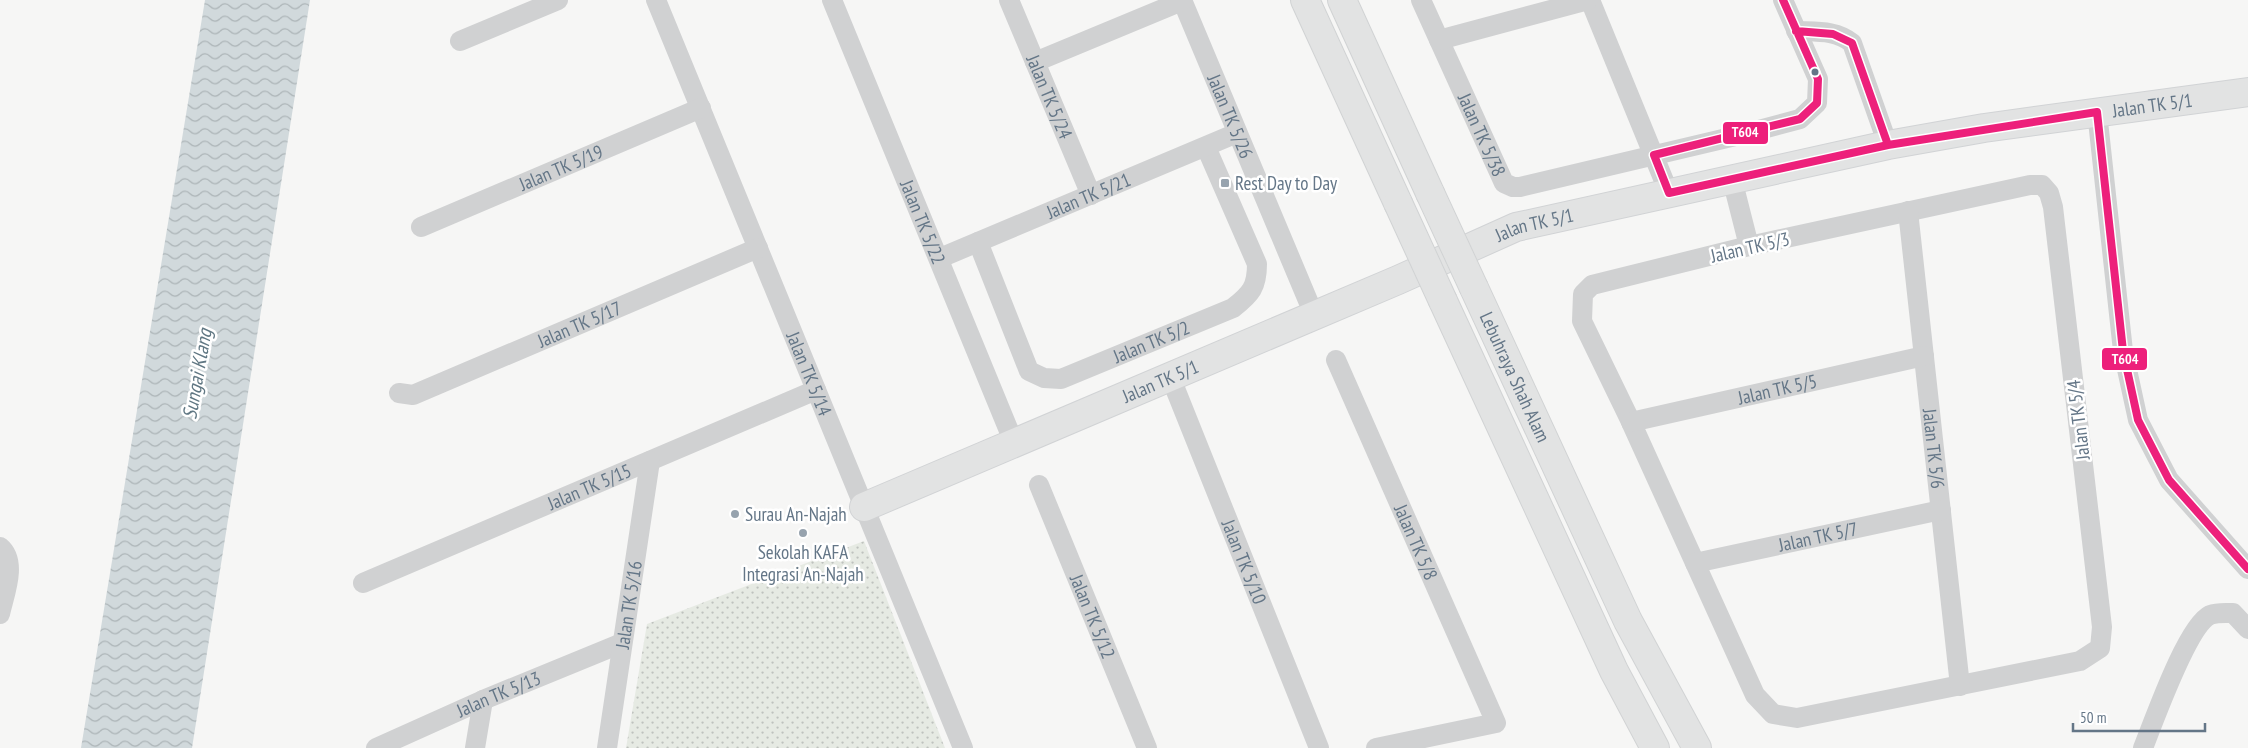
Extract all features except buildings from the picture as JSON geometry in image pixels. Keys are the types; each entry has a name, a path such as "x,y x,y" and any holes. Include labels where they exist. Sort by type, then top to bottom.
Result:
{"main road":[{"name":"Lebuhraya Shah Alam","path":"1305,0 1614,671 1655,748"},
{"name":"Lebuhraya Shah Alam","path":"1342,0 1628,621 1697,748"},
{"name":"Jalan TK 5/1","path":"864,507 1516,227 1888,145 2097,112 2248,92"}],"street":[{"path":"460,41 558,0"},
{"name":"Jalan TK 5/14","path":"656,0 963,748"},
{"name":"Jalan TK 5/22","path":"832,0 940,258 1014,443"},
{"name":"Jalan TK 5/24","path":"1009,0 1090,195"},
{"path":"1035,62 1182,0"},
{"name":"Jalan TK 5/26","path":"1182,0 1314,315"},
{"name":"Jalan TK 5/38","path":"1421,0 1504,183 1512,187 1520,187 1654,155"},
{"path":"1439,40 1589,0 1669,193"},
{"path":"1654,155 1800,118 1817,103 1818,79 1783,0"},
{"path":"1796,31 1830,32 1843,36 1852,43 1888,145"},
{"name":"Jalan TK 5/19","path":"421,227 700,108"},
{"path":"2097,112 2123,352 2138,420 2169,480 2248,569"},
{"name":"Jalan TK 5/21","path":"940,258 1238,133"},
{"name":"Jalan TK 5/2","path":"978,242 1029,371 1044,378 1061,379 1233,308 1248,297 1257,280 1257,264 1206,147"},
{"path":"1732,179 1749,246"},
{"name":"Jalan TK 5/4","path":"1908,211 2030,185 2042,185 2049,193 2053,207 2102,626 2100,648 2080,661 1960,686"},
{"name":"Jalan TK 5/3","path":"1631,422 1582,321 1582,294 1592,285 1749,246 1908,211"},
{"name":"Jalan TK 5/6","path":"1908,211 1960,686"},
{"name":"Jalan TK 5/17","path":"399,393 413,395 758,248"},
{"name":"Jalan TK 5/5","path":"1631,422 1924,356"},
{"name":"Jalan TK 5/8","path":"1336,360 1496,723 1376,748"},
{"name":"Jalan TK 5/10","path":"1170,376 1319,748"},
{"name":"Jalan TK 5/15","path":"363,583 816,390"},
{"path":"1631,422 1754,695 1774,714 1797,718 1960,686"},
{"name":"Jalan TK 5/16","path":"607,748 650,461"},
{"name":"Jalan TK 5/12","path":"1040,485 1147,748"},
{"name":"Jalan TK 5/7","path":"1695,563 1941,510"},
{"path":"0,547 4,551 10,567 0,614"},
{"path":"2143,748 2183,653 2197,630 2210,615 2222,612 2233,614 2248,629"},
{"name":"Jalan TK 5/13","path":"376,748 483,700 622,643"},
{"path":"475,748 483,700"}],"shaded area":[{"path":"864,541 945,748 626,748 647,624"}],"water":[{"name":"Sungai Klang","path":"205,0 310,0 192,748 81,748"}],"transit line":[{"name":"T604","path":"1783,0 1818,79 1817,103 1800,119 1654,155 1669,193 1888,145 2097,112"},
{"name":"T604","path":"1796,31 1833,34 1852,43 1888,145"},
{"name":"T604","path":"2097,112 2123,351 2138,420 2169,480 2248,569"}],"place":[{"name":"Rest Day to Day","path":"1225,183"},
{"name":"Surau An-Najah","path":"735,514"},
{"name":"Sekolah KAFA Integrasi An-Najah","path":"803,533"}]}
